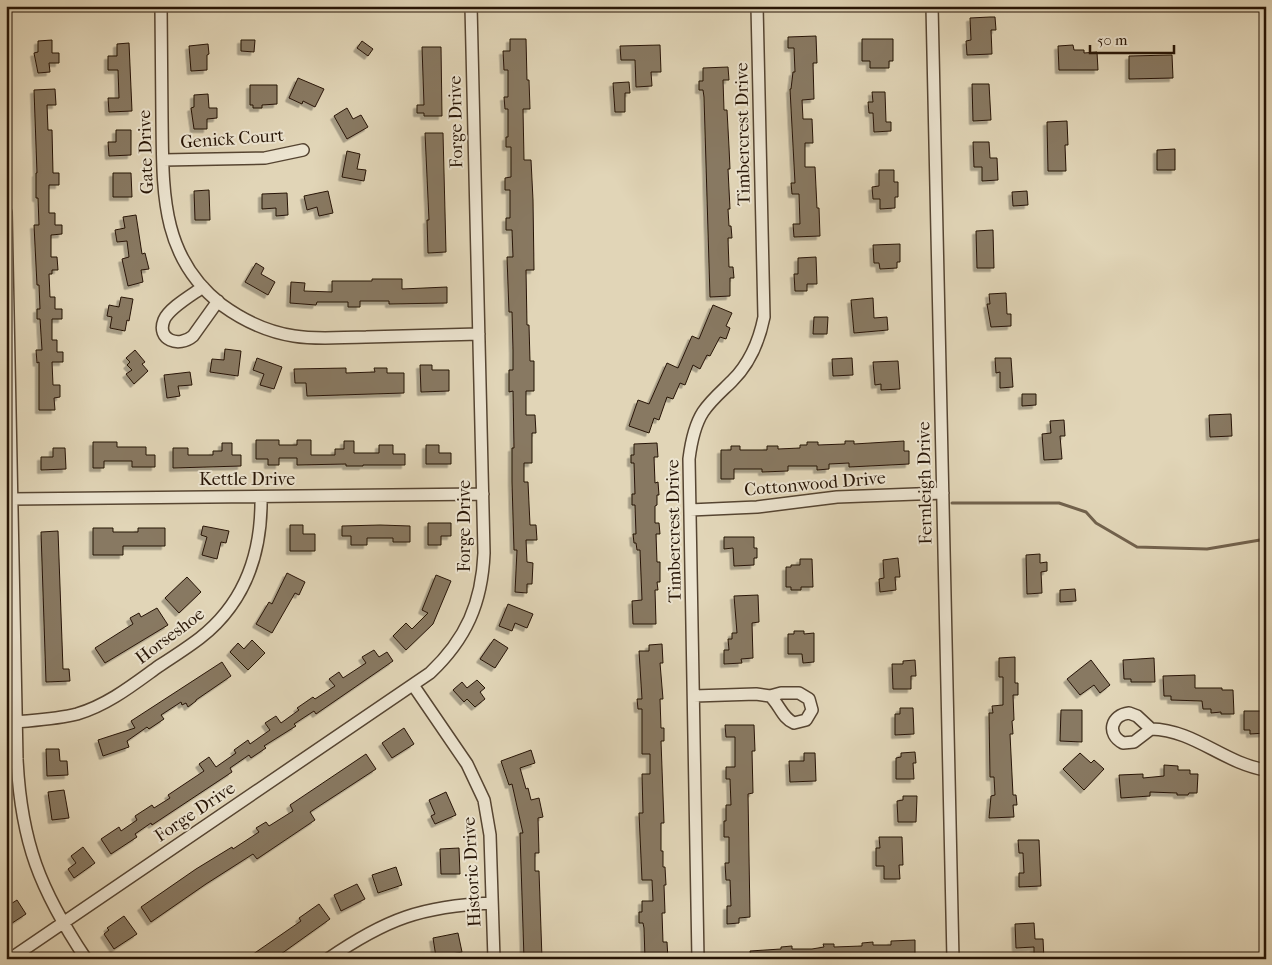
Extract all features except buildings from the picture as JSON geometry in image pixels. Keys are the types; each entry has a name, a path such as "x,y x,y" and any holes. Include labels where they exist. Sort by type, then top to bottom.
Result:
{"street":[{"name":"Gate Drive","path":"160,6 163,160 166,208 173,237 185,264 202,287 245,320 274,332 297,336 330,338 479,334"},
{"name":"Forge Drive","path":"10,959 430,673 463,634 475,610 484,567 471,6"},
{"name":"Timbercrest Drive","path":"698,959 689,459 692,437 697,424 712,400 742,370 750,358 761,332 764,317 757,6"},
{"name":"Fernleigh Drive","path":"932,6 953,959"},
{"name":"Genick Court","path":"163,160 265,158 303,150"},
{"path":"6,212 18,778 25,832 43,887 63,924 86,959"},
{"path":"202,287 168,314 164,320 163,326 168,339 173,342 188,340 193,336 218,301"},
{"name":"Cottonwood Drive","path":"690,510 757,507 837,497 943,493"},
{"name":"Kettle Drive","path":"12,499 483,494"},
{"name":"Horseshoe","path":"16,722 76,714 97,706 126,690 212,628 235,600 254,562 260,530 261,496"},
{"name":"Historic Drive","path":"413,685 467,764 484,800 490,835 494,959"},
{"path":"694,696 756,694 770,696"},
{"path":"1151,729 1178,733 1194,739 1238,763 1266,770"},
{"path":"328,959 362,936 405,916 443,906 492,903"}],"waterway":[{"path":"952,503 1059,503 1086,512 1096,523 1137,547 1207,549 1266,539"}]}
